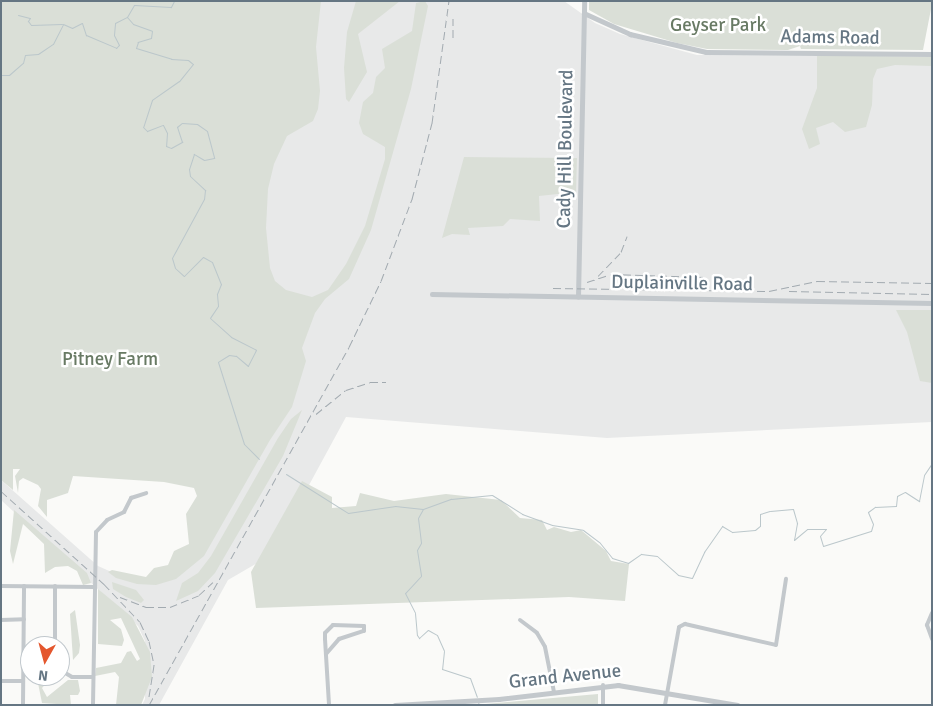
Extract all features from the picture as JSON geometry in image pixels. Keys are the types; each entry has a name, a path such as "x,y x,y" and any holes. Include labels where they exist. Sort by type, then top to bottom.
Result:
{"street":[{"name":"Cady Hill Boulevard","path":"578,298 584,1"},
{"name":"Adams Road","path":"584,13 630,34 706,52 932,54"},
{"name":"Duplainville Road","path":"432,294 932,303"},
{"path":"93,705 94,540 100,526 124,512 131,498 146,493"},
{"path":"665,705 679,627 685,624 776,645 786,579"},
{"path":"1,586 94,587"},
{"path":"24,586 24,636"},
{"path":"55,586 55,636"},
{"path":"932,613 927,626 932,639"},
{"path":"1,620 24,619"},
{"path":"520,620 541,640 554,692"},
{"path":"326,654 339,638 364,631 364,626 330,626 325,633 326,654 329,705"},
{"path":"70,676 93,677"},
{"path":"1,681 20,681"},
{"path":"603,685 604,705"},
{"name":"Grand Avenue","path":"396,705 554,692 603,685 630,685 737,705"},
{"path":"23,705 24,686"}],"shaded area":[{"path":"187,1 564,1 595,23 620,34 697,55 932,56 932,422 607,438 346,417 271,555 228,580 159,705 142,705 145,699 145,641 138,626 1,500 1,480 98,566 125,578 161,580 190,565 263,294"}],"green space":[{"name":"Pitney Farm","path":"1,1 321,1 316,47 320,91 318,109 313,121 287,136 274,164 268,189 266,228 270,268 275,281 286,290 312,297 328,290 346,264 365,226 385,159 385,147 363,134 359,123 363,102 373,93 376,77 385,68 382,49 412,31 416,3 425,1 428,6 411,89 371,230 349,279 325,299 315,313 302,348 306,361 292,407 270,440 204,556 176,579 156,585 137,584 116,578 108,572 112,570 146,577 154,568 168,565 174,551 189,544 186,514 197,496 194,488 164,482 73,476 68,493 47,500 47,517 38,506 41,489 38,485 23,478 19,481 18,493 15,476 20,469 13,469 13,490 1,480"},
{"path":"356,1 400,1 358,34 367,72 349,102 346,99 344,68 347,32"},
{"name":"Geyser Park","path":"589,1 932,1 932,4 923,50 801,49 800,46 788,50 707,49 677,43 614,24 589,10"},
{"path":"817,55 932,57 932,66 895,65 877,69 873,79 872,105 866,127 845,132 833,122 816,128 820,144 809,149 802,129 817,88"},
{"path":"464,157 577,158 576,192 539,196 540,221 510,219 503,226 468,228 470,235 452,234 442,238"},
{"path":"896,310 932,310 932,383 920,381 907,332"},
{"path":"302,410 283,456 215,573 198,591 176,601 182,583 198,573 211,556 278,438 291,419"},
{"path":"302,481 332,497 332,508 356,506 360,493 394,501 446,494 501,500 520,518 542,520 547,530 554,527 571,532 581,530 606,551 611,561 629,564 625,601 569,597 256,608 251,572"},
{"path":"14,510 87,573 91,583 83,585 77,571 68,566 55,567 45,573 44,544 23,524 13,564 10,551"},
{"path":"112,582 136,590 144,600 141,603 126,597 113,589"},
{"path":"98,589 132,617 150,652 152,677 141,705 116,705 119,677 115,672 95,676 96,668 121,663 127,652 131,651 137,661 140,659 121,618 110,620 121,629 124,640 122,646 98,644"},
{"path":"75,610 80,645 79,653 73,660 70,614"},
{"path":"70,680 78,680 80,691 78,695 70,695 71,705 42,703 39,686 44,686 42,688 47,697 61,686 70,686"},
{"path":"598,694 598,705 475,705"}],"waterway":[{"path":"174,1 171,7 134,5 127,17 133,24 152,31 151,38 138,42 136,48 171,59 188,60 193,64 179,81 152,100 143,127 147,131 163,125 167,133 166,146 171,148 182,142 177,127 182,123 197,124 207,131 214,158 204,160 194,154 189,169 190,176 205,190 204,199 172,258 175,268 184,276 203,257 212,262 221,284 217,294 218,306 210,318 231,337 256,350 248,366 236,356 229,355 218,362 244,444 259,459"},
{"path":"18,15 30,18 28,21 31,25 62,24"},
{"path":"1,75 9,75 23,63 25,55 38,54 53,44 63,24 72,28 82,23 86,35 116,48 119,45 114,35 115,23 127,17"},
{"path":"286,474 348,513 395,506 423,509 451,499 492,495 522,514 552,525 583,530 600,543 612,558 628,563 641,554 657,556 678,575 692,578 704,552 722,526 732,532 755,530 760,526 760,514 770,511 793,509 797,523 794,540 807,529 826,529 820,536 823,546 871,531 873,524 868,512 875,507 896,506 897,496 905,492 919,501 924,475 932,463"},
{"path":"423,509 418,518 421,543 417,550 421,576 405,593 415,613 417,635 419,638 428,630 437,635 444,651 442,669 470,678 477,697"}],"railway":[{"path":"149,705 349,347 381,281 412,199 432,123 449,1"},
{"path":"453,18 453,38"},
{"path":"598,276 621,252 627,236"},
{"path":"587,282 611,274 705,277"},
{"path":"553,288 769,291 817,281 932,283"},
{"path":"789,291 932,294"},
{"path":"316,414 346,390 370,382 386,382"},
{"path":"1,491 104,584 140,622 149,641 154,665 149,698"},
{"path":"120,597 146,607 170,607 199,595 213,582"}]}
